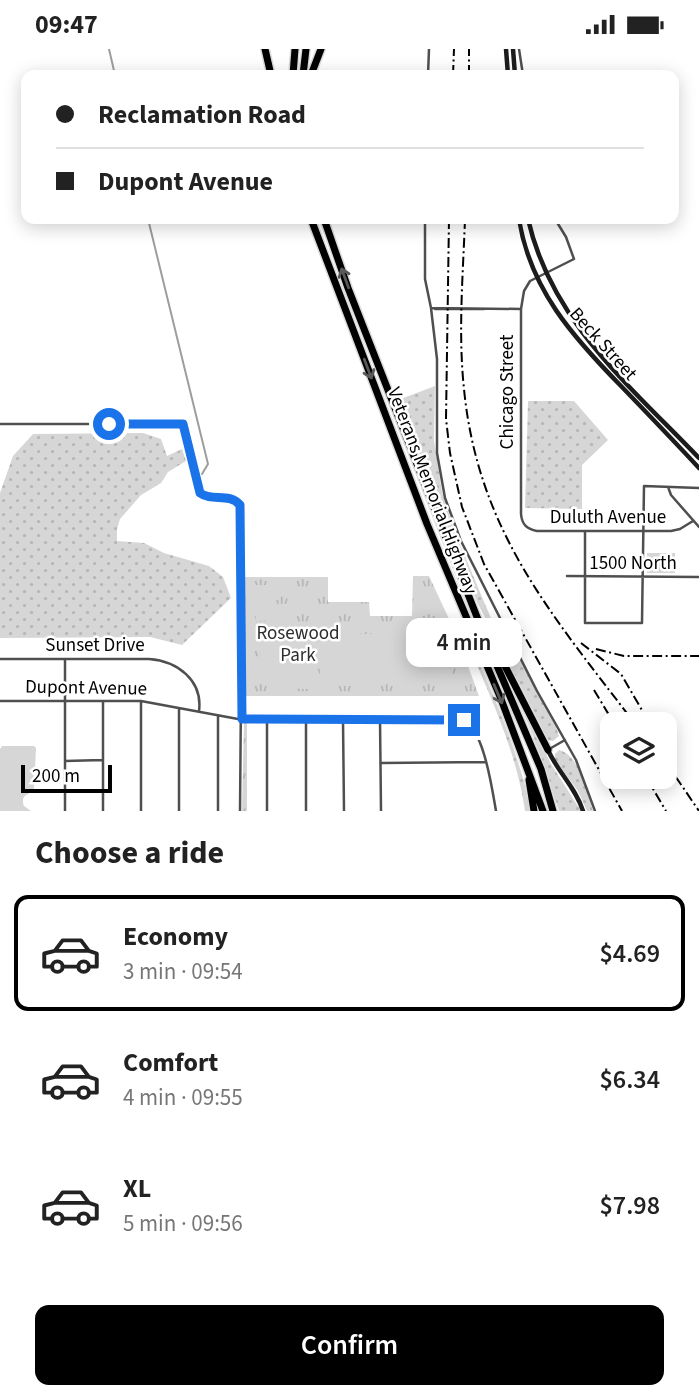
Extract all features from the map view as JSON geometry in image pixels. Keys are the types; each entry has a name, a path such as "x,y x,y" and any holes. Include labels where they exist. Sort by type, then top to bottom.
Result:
{"highway":[{"path":"265,49 270,70"},
{"path":"293,70 295,49"},
{"path":"304,70 306,49"},
{"path":"313,70 321,49"},
{"name":"Veterans Memorial Highway","path":"311,224 427,524 544,811"},
{"name":"Veterans Memorial Highway","path":"326,224 348,288 541,769 553,811"},
{"path":"477,613 494,641 548,750"},
{"path":"527,765 534,811"}],"main road":[{"path":"506,49 508,70"},
{"path":"513,49 515,70"},
{"name":"Beck Street","path":"520,224 536,277 556,313 575,338 699,468"},
{"name":"Beck Street","path":"530,224 545,273 578,329 699,458"},
{"path":"548,750 578,798 583,811"}],"street":[{"path":"428,70 429,49"},
{"path":"519,49 522,70"},
{"path":"425,224 425,279 437,359 437,453 445,498 461,541 537,691 565,740 595,811"},
{"path":"536,277 574,259 558,224"},
{"name":"Chicago Street","path":"523,523 521,309 526,285 536,277"},
{"path":"431,308 521,309"},
{"path":"0,424 183,424 200,493 207,497 229,498 237,502 240,507 242,567 240,811"},
{"path":"585,531 585,623 642,623 644,486 699,488"},
{"path":"668,487 671,495 699,527"},
{"name":"Duluth Avenue","path":"523,523 537,531 643,531 676,530 693,520"},
{"name":"1500 North","path":"567,576 699,577"},
{"name":"Sunset Drive","path":"0,659 149,659 168,662 181,669 195,684 200,699 199,712"},
{"path":"65,659 65,811"},
{"name":"Dupont Avenue","path":"0,701 141,701 242,719 464,720 472,727 486,762"},
{"path":"103,701 103,811"},
{"path":"141,701 141,811"},
{"path":"179,708 179,811"},
{"path":"218,715 218,811"},
{"path":"267,719 267,811"},
{"path":"306,719 306,811"},
{"path":"343,719 344,811"},
{"path":"380,719 381,811"},
{"path":"548,750 565,740"},
{"path":"65,761 103,760"},
{"path":"381,763 486,762 496,811"}],"green space":[{"path":"435,386 434,441 442,492 455,533 493,623 501,625 556,727 559,736 553,741 547,740 477,602 398,400"},
{"path":"528,401 574,401 608,440 582,465 582,509 525,508"},
{"path":"143,433 161,439 167,456 182,449 186,461 168,472 161,483 141,495 120,519 117,541 144,543 164,553 209,566 223,577 231,598 182,645 150,637 0,638 0,493 13,456 33,434"},
{"path":"647,553 675,553 675,573 647,573"},
{"name":"Rosewood Park","path":"413,576 429,576 457,636 479,696 245,696 244,577 328,577 328,602 369,602 370,616 412,616"},
{"path":"249,585 278,585 278,600 249,601"},
{"path":"257,606 278,606 278,620 256,621"},
{"path":"319,628 337,628 344,634 372,634 372,686 338,686 338,679 320,679"},
{"path":"399,630 450,630 451,676 425,677 407,685 400,685 384,676 378,665 377,652 385,638"},
{"path":"466,631 511,742 531,811 525,811 508,742 463,632"},
{"path":"260,638 305,638 309,641 310,689 281,688 266,682 262,676"},
{"path":"509,679 551,764 581,811 559,811 533,736"},
{"path":"244,723 247,723 247,811 242,811"},
{"path":"2,746 36,748 34,790 23,800 24,806 31,811 0,811"},
{"path":"559,750 566,753 577,767 593,811 587,811 578,791 555,760 555,754"}],"waterway":[{"path":"109,49 114,70"},
{"path":"149,224 208,464 202,474"}],"railway":[{"path":"453,70 454,49"},
{"path":"469,49 469,70"},
{"path":"449,224 446,419 450,453 462,507 484,564 622,811"},
{"path":"465,224 462,368 472,440 485,487 524,570 576,647 626,712"},
{"path":"581,643 621,674 643,712"},
{"path":"596,649 624,656 699,656"},
{"path":"594,690 607,712"},
{"path":"677,779 699,811"},
{"path":"653,789 666,811"}],"route":[{"path":"109,424 183,424 200,493 207,497 233,498 240,505 242,719 464,720"}]}
